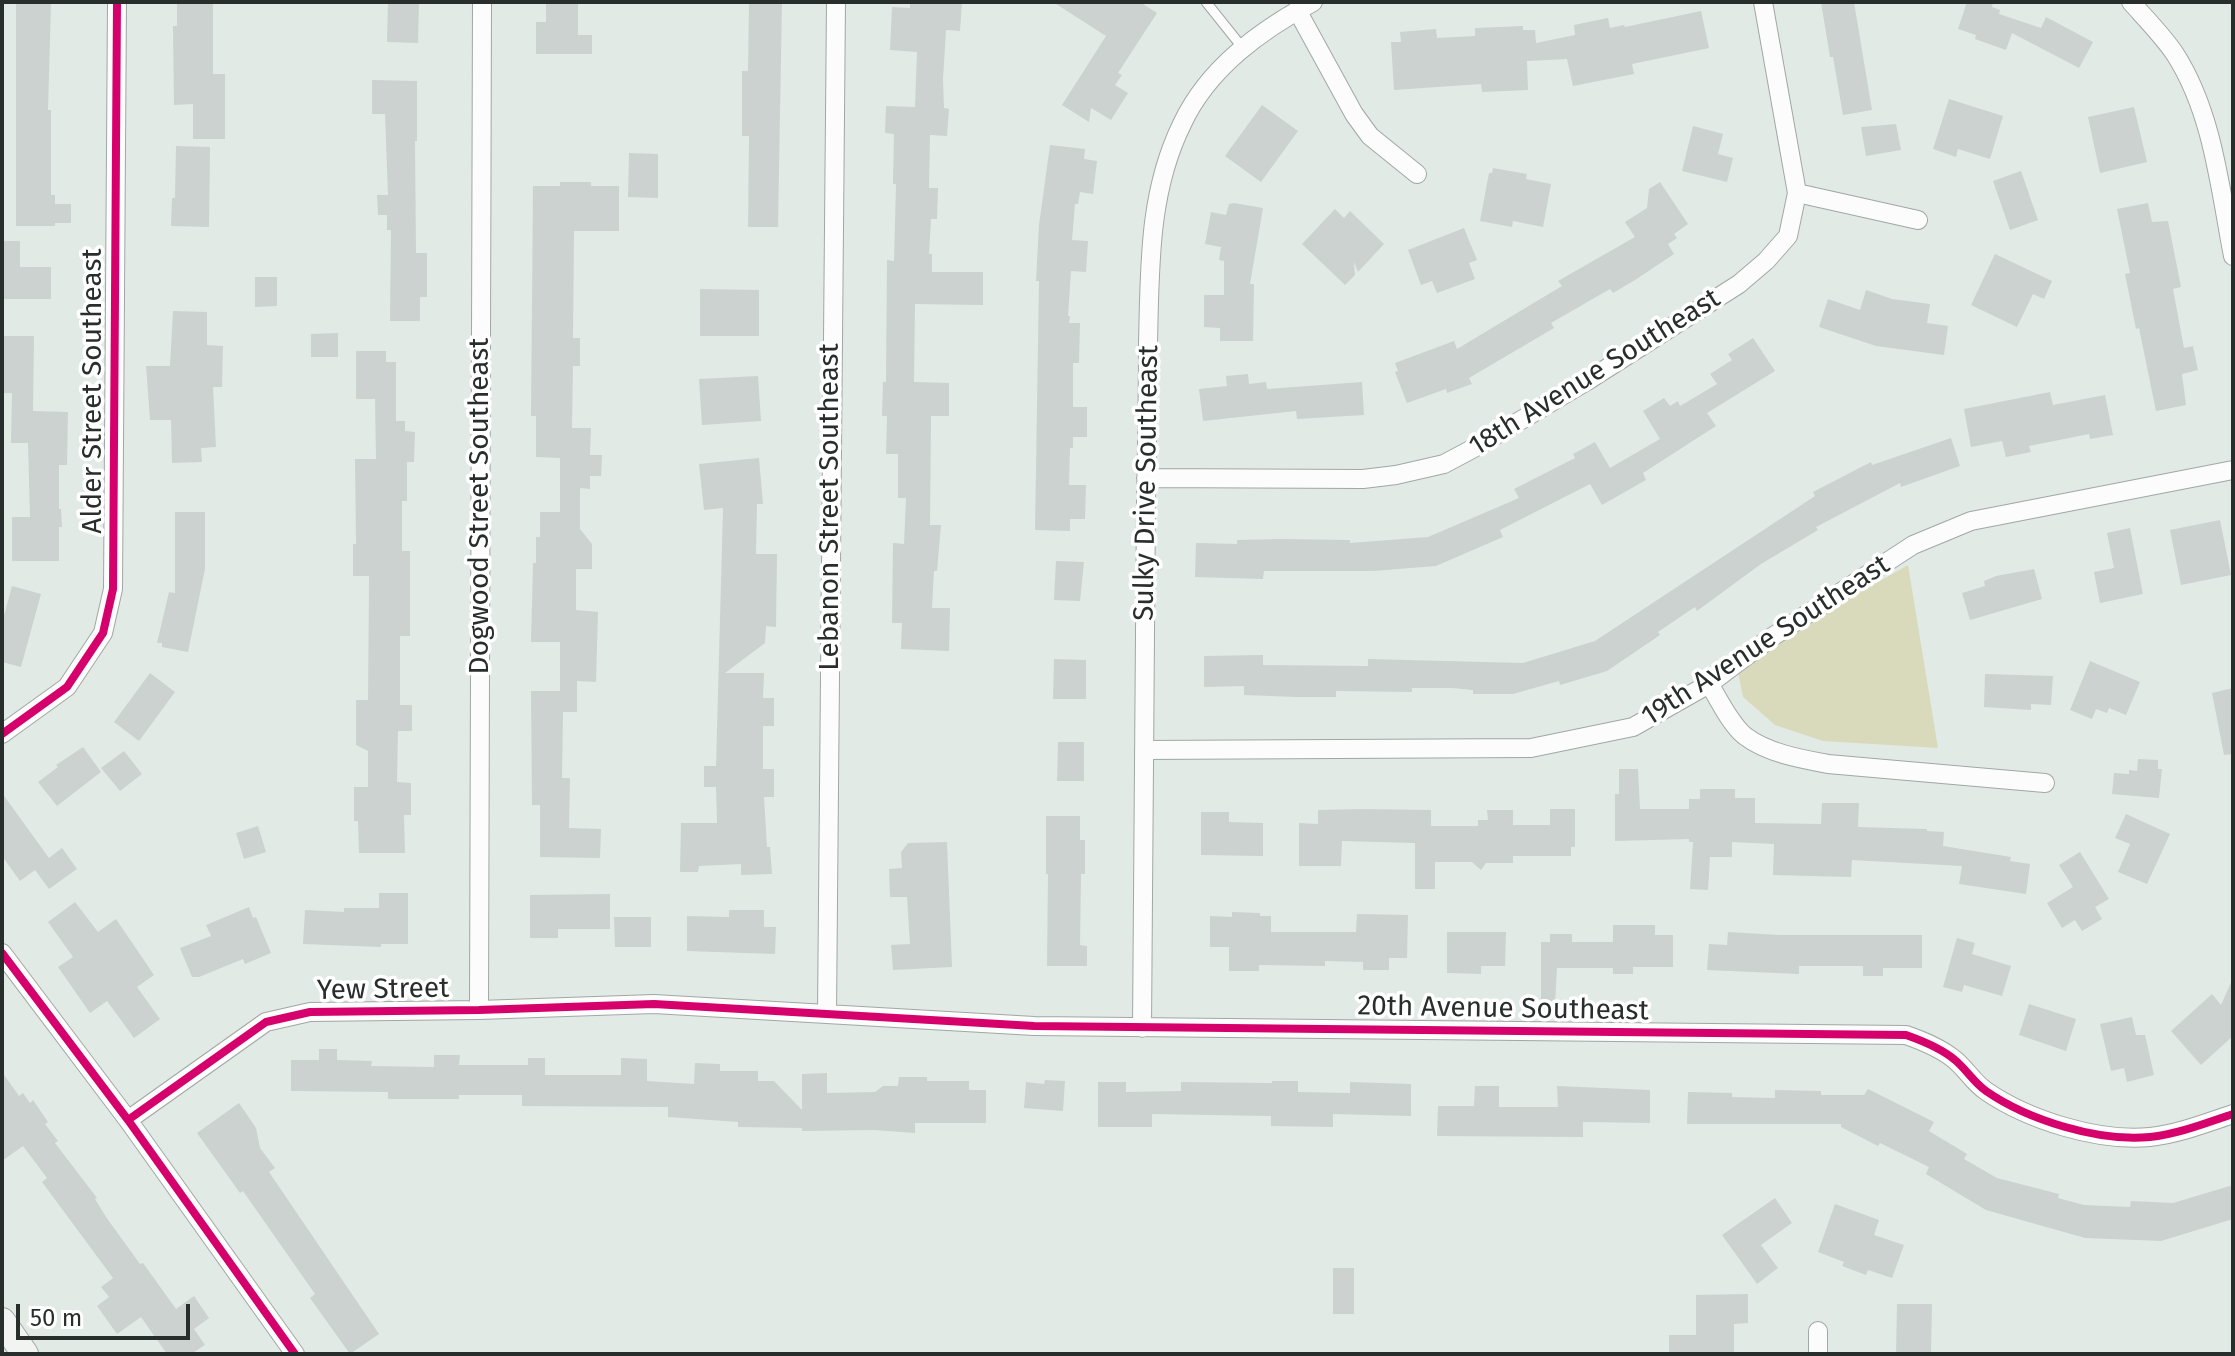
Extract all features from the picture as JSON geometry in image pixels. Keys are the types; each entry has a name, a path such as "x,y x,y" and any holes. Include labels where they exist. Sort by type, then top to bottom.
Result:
{"main road":[{"path":"2,1321 25,1354"}],"street":[{"name":"Alder Street Southeast","path":"2,734 67,687 103,633 113,589 117,2"},
{"name":"Dogwood Street Southeast","path":"479,1010 482,2"},
{"name":"Lebanon Street Southeast","path":"827,1013 836,2"},
{"name":"18th Avenue Southeast","path":"1146,478 1363,479 1444,464 1587,381 1739,284 1766,261 1788,236 1797,193 1763,2"},
{"path":"2131,2 2175,53 2194,90 2211,143 2233,256"},
{"name":"Sulky Drive Southeast","path":"1142,1028 1146,478 1150,256 1155,207 1167,161 1182,122 1201,93 1242,47 1305,6"},
{"path":"1305,6 1354,114 1370,136 1417,174"},
{"path":"1797,193 1918,220"},
{"name":"19th Avenue Southeast","path":"1144,750 1531,748 1633,727 1709,684 1769,639 1913,545 1971,521 2233,470"},
{"path":"1709,684 1743,734 1761,745 1799,758 1828,764 2045,783"},
{"path":"2,953 128,1120 295,1354"},
{"name":"Yew Street","path":"128,1120 266,1022 310,1012 654,1004 827,1013"},
{"name":"20th Avenue Southeast","path":"827,1013 1034,1026 1906,1035 1932,1045 1955,1060 1985,1090 2030,1114 2107,1137 2150,1137 2233,1114"},
{"path":"1818,1331 1818,1354"}],"lane":[{"path":"1206,2 1242,47"}],"green space":[{"path":"1908,565 1938,748 1823,741 1775,725 1743,697 1738,672 1775,641"}],"building":[{"path":"16,2 51,2 48,110 51,110 51,195 55,195 55,204 71,204 71,223 16,226"},
{"path":"177,2 213,2 213,74 225,74 225,139 193,139 193,104 174,105 173,26 177,26"},
{"path":"388,2 419,2 418,43 387,42"},
{"path":"546,2 578,2 578,35 592,35 592,54 536,54 536,22 546,22"},
{"path":"749,2 782,2 778,227 748,227 749,136 742,136 742,71 748,71"},
{"path":"910,2 962,2 960,31 946,30 943,79 944,108 949,109 947,136 930,135 929,188 938,188 937,219 931,219 929,254 932,254 932,272 983,272 983,305 915,304 914,382 949,383 949,416 931,416 930,525 941,525 932,608 950,608 949,651 901,649 902,623 892,623 893,543 904,544 906,498 898,498 898,454 886,454 887,416 882,416 883,382 886,382 887,260 894,261 896,184 893,184 894,134 885,133 886,106 915,107 917,52 890,50 892,7 910,8"},
{"path":"1053,2 1140,2 1157,13 1118,73 1122,75 1115,85 1128,93 1111,120 1091,108 1089,122 1062,105 1106,36"},
{"path":"1821,2 1854,2 1872,110 1843,115"},
{"path":"1967,2 1993,2 1992,7 2000,10 1999,14 2041,28 2046,17 2093,42 2079,68 2012,33 2006,50 1958,29"},
{"path":"1701,11 1709,48 1632,64 1634,74 1573,86 1567,59 1527,61 1528,90 1482,92 1481,84 1394,90 1391,42 1401,42 1400,32 1436,29 1437,38 1475,36 1475,28 1523,26 1523,30 1535,30 1536,43 1575,35 1574,25 1608,18 1610,28 1625,27"},
{"path":"372,80 417,81 416,253 427,253 427,297 420,297 420,321 390,321 391,230 387,230 387,215 378,215 377,195 388,195 385,114 372,114"},
{"path":"1949,99 2003,116 1990,159 1958,149 1956,157 1933,149"},
{"path":"1262,105 1298,131 1261,182 1225,156"},
{"path":"2134,107 2147,162 2100,173 2088,117"},
{"path":"1896,124 1901,150 1866,156 1861,127"},
{"path":"1693,126 1723,134 1718,154 1733,158 1727,182 1682,171"},
{"path":"1050,145 1085,149 1084,159 1097,161 1093,194 1080,192 1078,204 1075,204 1072,240 1088,241 1086,272 1071,271 1068,316 1069,323 1080,323 1079,363 1073,363 1073,407 1087,407 1087,437 1073,437 1073,448 1070,448 1069,485 1086,485 1085,519 1070,519 1070,531 1035,530 1039,281 1036,281 1039,225"},
{"path":"176,146 210,147 209,227 171,226"},
{"path":"629,153 658,154 658,198 628,197"},
{"path":"1493,168 1527,174 1526,179 1551,184 1543,227 1513,221 1512,227 1480,221 1489,173"},
{"path":"2021,171 2038,220 2010,230 1993,181"},
{"path":"560,182 619,186 619,231 574,231 573,338 580,338 580,366 573,366 572,428 591,428 590,455 602,455 601,476 590,476 590,489 580,488 580,529 592,544 592,569 576,569 576,610 598,612 596,682 577,681 577,712 563,712 562,778 570,778 569,828 601,829 600,858 540,857 540,805 532,805 531,691 560,691 560,642 531,642 533,563 536,563 536,537 540,537 540,512 560,512 560,458 536,457 536,416 531,416 533,186 560,186"},
{"path":"1660,182 1688,224 1674,234 1677,238 1668,244 1674,254 1613,293 1610,289 1551,323 1554,328 1469,378 1472,384 1447,393 1446,389 1407,403 1395,372 1398,371 1395,363 1454,341 1457,349 1562,286 1558,281 1635,237 1625,222 1647,208 1649,189"},
{"path":"2148,203 2152,222 2168,221 2181,287 2173,289 2184,348 2193,346 2198,370 2182,374 2186,405 2156,411 2125,274 2130,273 2117,209"},
{"path":"1229,204 1263,208 1250,284 1254,284 1253,341 1220,341 1220,328 1204,327 1204,295 1224,295 1224,261 1219,260 1221,247 1205,244 1211,212 1226,215"},
{"path":"1335,209 1344,218 1350,211 1384,244 1358,272 1354,262 1355,275 1345,285 1302,244"},
{"path":"1464,228 1477,260 1469,263 1475,279 1437,293 1432,281 1421,285 1408,250"},
{"path":"2,241 20,241 20,267 51,267 51,299 2,299"},
{"path":"1995,254 2052,281 2044,299 2033,294 2017,327 1971,305"},
{"path":"255,277 277,277 277,306 255,307"},
{"path":"700,289 759,290 759,336 700,336"},
{"path":"1866,290 1892,299 1930,304 1927,323 1948,326 1944,355 1876,346 1819,327 1828,299 1860,310"},
{"path":"173,311 207,312 207,345 223,346 222,387 213,387 216,447 201,448 202,462 172,463 171,420 150,420 146,366 170,366"},
{"path":"338,333 338,357 311,357 311,334"},
{"path":"3,336 34,336 33,411 68,412 67,465 59,465 62,527 59,527 59,561 12,561 12,517 30,517 28,443 11,443 12,393 2,393"},
{"path":"1753,338 1775,371 1707,413 1716,426 1643,473 1646,480 1602,505 1590,484 1500,530 1503,537 1436,566 1373,571 1264,571 1263,579 1195,577 1196,543 1237,544 1237,540 1281,539 1350,540 1350,543 1428,537 1519,498 1514,489 1575,458 1573,454 1595,442 1610,468 1660,439 1643,411 1664,398 1670,406 1678,401 1680,406 1717,384 1710,374 1732,360 1728,354"},
{"path":"356,351 386,351 386,362 396,362 396,421 405,421 405,431 415,432 414,462 407,462 407,501 402,501 402,551 410,551 410,636 400,636 400,705 412,705 412,731 398,731 397,782 411,783 411,815 404,815 405,853 359,853 358,821 354,821 354,787 368,787 368,751 356,745 356,700 368,700 369,582 369,576 353,576 353,544 356,544 355,459 376,459 375,399 356,399"},
{"path":"1248,374 1249,384 1266,382 1267,389 1362,382 1364,415 1297,419 1296,411 1203,421 1199,389 1227,386 1226,376"},
{"path":"758,376 761,421 702,425 699,379"},
{"path":"2050,392 2053,405 2105,395 2113,435 2090,439 2089,434 2029,446 2031,452 2006,457 2002,441 1971,447 1964,409"},
{"path":"1951,438 1960,466 1901,487 1900,483 1816,527 1818,530 1761,564 1697,611 1695,607 1607,671 1560,685 1559,681 1513,694 1412,688 1412,692 1336,691 1336,697 1296,697 1244,695 1244,686 1204,687 1204,656 1263,655 1263,665 1368,666 1368,659 1523,663 1595,641 1815,496 1813,492 1871,462 1872,465"},
{"path":"759,458 763,504 757,504 756,554 777,554 776,627 766,626 765,643 725,673 764,673 763,698 774,698 774,726 763,726 763,769 774,769 774,797 764,797 772,874 741,875 741,864 699,866 698,872 680,872 681,823 717,823 716,787 704,787 704,766 716,766 723,508 704,510 699,464"},
{"path":"175,512 205,512 205,569 188,652 162,647 162,643 157,643 169,592 175,593"},
{"path":"2220,520 2231,575 2181,585 2170,530"},
{"path":"2130,528 2143,594 2100,603 2094,572 2114,568 2107,533"},
{"path":"1056,561 1084,562 1080,601 1054,600"},
{"path":"2034,569 2042,599 1970,620 1962,593 1985,586 1984,581 1996,576"},
{"path":"12,586 41,594 21,667 2,662 2,623"},
{"path":"1054,659 1086,660 1086,699 1053,699"},
{"path":"2090,661 2140,682 2126,715 2109,708 2107,713 2096,709 2092,719 2070,710"},
{"path":"150,673 175,692 139,741 114,722"},
{"path":"1985,674 2053,676 2051,705 2031,704 2031,710 1984,707"},
{"path":"2233,688 2233,754 2224,755 2212,693"},
{"path":"1058,742 1084,742 1084,781 1057,781"},
{"path":"83,747 101,772 57,806 38,782"},
{"path":"124,751 142,774 120,791 101,768"},
{"path":"2138,759 2158,760 2158,769 2162,769 2159,798 2112,794 2114,773 2137,771"},
{"path":"1619,769 1638,769 1640,809 1689,809 1689,799 1700,799 1700,789 1735,789 1735,798 1755,798 1755,823 1821,824 1822,803 1859,803 1858,827 1944,832 1943,846 2011,857 2010,861 2030,864 2026,894 1959,884 1962,866 1852,860 1851,877 1773,875 1774,844 1732,842 1732,857 1710,857 1708,890 1690,889 1693,842 1689,839 1615,841 1615,794 1619,794"},
{"path":"2,793 49,858 62,848 77,869 49,889 35,870 20,881 2,856"},
{"path":"1550,809 1575,809 1575,847 1571,847 1571,856 1513,856 1513,863 1486,863 1481,870 1472,862 1435,862 1435,889 1415,889 1415,843 1342,841 1341,866 1299,866 1299,823 1318,824 1318,810 1431,810 1431,826 1478,826 1478,820 1488,820 1487,810 1513,810 1513,825 1550,825"},
{"path":"1201,812 1229,812 1229,822 1263,823 1263,856 1201,855"},
{"path":"2126,814 2170,834 2147,884 2118,872 2130,844 2115,838"},
{"path":"1046,816 1080,816 1080,840 1085,840 1085,874 1081,874 1080,945 1087,946 1087,966 1047,966"},
{"path":"258,826 266,852 244,859 236,833"},
{"path":"947,842 952,967 893,970 891,945 910,944 907,897 890,897 889,869 902,868 901,852 908,843"},
{"path":"2080,852 2109,899 2095,907 2102,919 2082,931 2075,920 2062,928 2047,903 2073,887 2059,865"},
{"path":"379,893 408,893 408,944 381,944 381,947 303,944 305,910 344,912 344,908 379,908"},
{"path":"610,894 610,929 558,929 558,938 530,938 530,895"},
{"path":"75,902 98,932 116,919 154,975 137,987 160,1019 134,1038 107,1001 90,1013 58,967 73,957 48,922"},
{"path":"249,907 271,953 245,964 243,959 192,977 180,948 211,936 206,925"},
{"path":"729,910 764,910 764,927 776,927 775,954 687,951 687,916 729,917"},
{"path":"1232,912 1271,916 1271,932 1356,932 1357,914 1408,915 1407,958 1389,958 1389,970 1363,970 1363,962 1325,961 1325,966 1259,965 1259,971 1229,971 1229,947 1210,947 1210,916 1232,917"},
{"path":"614,917 651,917 651,947 615,947"},
{"path":"1613,925 1655,925 1655,935 1673,935 1673,967 1633,967 1633,974 1613,974 1613,968 1557,968 1555,1004 1541,1004 1541,942 1550,942 1550,934 1572,934 1572,942 1613,942"},
{"path":"1447,932 1506,932 1505,966 1481,966 1481,974 1447,973"},
{"path":"1728,932 1922,935 1922,968 1883,968 1883,976 1863,976 1863,966 1799,966 1799,974 1707,970 1709,944 1727,945"},
{"path":"1957,938 1975,943 1972,954 2011,966 2002,996 1964,985 1962,992 1943,987"},
{"path":"2233,978 2233,1036 2201,1065 2171,1031 2212,994 2221,1005"},
{"path":"2029,1004 2076,1019 2066,1051 2019,1035"},
{"path":"2132,1017 2136,1035 2145,1035 2154,1075 2127,1082 2124,1068 2111,1071 2100,1024"},
{"path":"319,1049 337,1049 337,1060 372,1061 371,1066 434,1067 434,1055 460,1055 459,1065 528,1065 528,1058 545,1058 545,1075 621,1075 621,1058 647,1059 647,1081 694,1084 695,1063 720,1064 720,1071 758,1071 758,1081 774,1081 802,1110 802,1074 827,1073 827,1093 875,1092 883,1086 898,1086 899,1077 969,1081 969,1090 986,1090 986,1123 915,1123 915,1133 802,1131 802,1128 738,1127 738,1122 668,1117 668,1107 522,1106 522,1095 388,1099 388,1092 291,1091 291,1060 319,1060"},
{"path":"2,1072 19,1096 23,1093 30,1103 33,1100 58,1141 55,1143 97,1198 106,1217 140,1264 143,1263 176,1309 194,1296 209,1318 194,1329 205,1345 191,1354 167,1354 141,1317 117,1334 97,1306 109,1297 101,1287 113,1278 42,1182 47,1178 23,1146 2,1161"},
{"path":"1045,1080 1065,1081 1063,1111 1024,1108 1026,1082 1044,1084"},
{"path":"1298,1081 1298,1092 1350,1093 1350,1082 1411,1084 1411,1116 1333,1114 1333,1127 1271,1126 1271,1116 1152,1114 1152,1127 1098,1127 1098,1082 1126,1082 1126,1092 1181,1091 1181,1082"},
{"path":"1475,1086 1499,1086 1499,1107 1558,1107 1557,1086 1650,1090 1650,1123 1583,1122 1583,1137 1437,1136 1438,1106 1474,1106"},
{"path":"1868,1089 1934,1122 1929,1131 1967,1154 1964,1159 1997,1178 2059,1194 2058,1198 2084,1205 2130,1207 2131,1201 2173,1203 2233,1185 2233,1219 2161,1241 2085,1238 1986,1210 1926,1174 1929,1167 1880,1143 1878,1146 1841,1127 1841,1124 1687,1124 1688,1092 1775,1098 1775,1090 1821,1091 1821,1095 1864,1095"},
{"path":"239,1103 256,1128 260,1148 275,1168 269,1172 379,1334 350,1354 310,1298 315,1294 243,1191 240,1193 197,1133"},
{"path":"1775,1198 1792,1223 1761,1245 1778,1268 1757,1284 1722,1235"},
{"path":"1835,1204 1879,1220 1874,1235 1904,1245 1892,1278 1868,1270 1866,1275 1818,1252"},
{"path":"1333,1268 1354,1268 1354,1314 1333,1314"},
{"path":"1748,1294 1748,1323 1734,1324 1734,1354 1669,1354 1669,1335 1696,1335 1696,1295"},
{"path":"1897,1304 1932,1304 1931,1354 1896,1354"}],"cycle path":[{"path":"2,734 67,687 103,633 113,589 117,2"},
{"path":"2,953 128,1120 295,1354"},
{"path":"128,1120 266,1022 310,1012 654,1004 1034,1026 1906,1035 1950,1056 1982,1088 2003,1102 2064,1127 2108,1136 2150,1137 2181,1131 2233,1114"}]}
